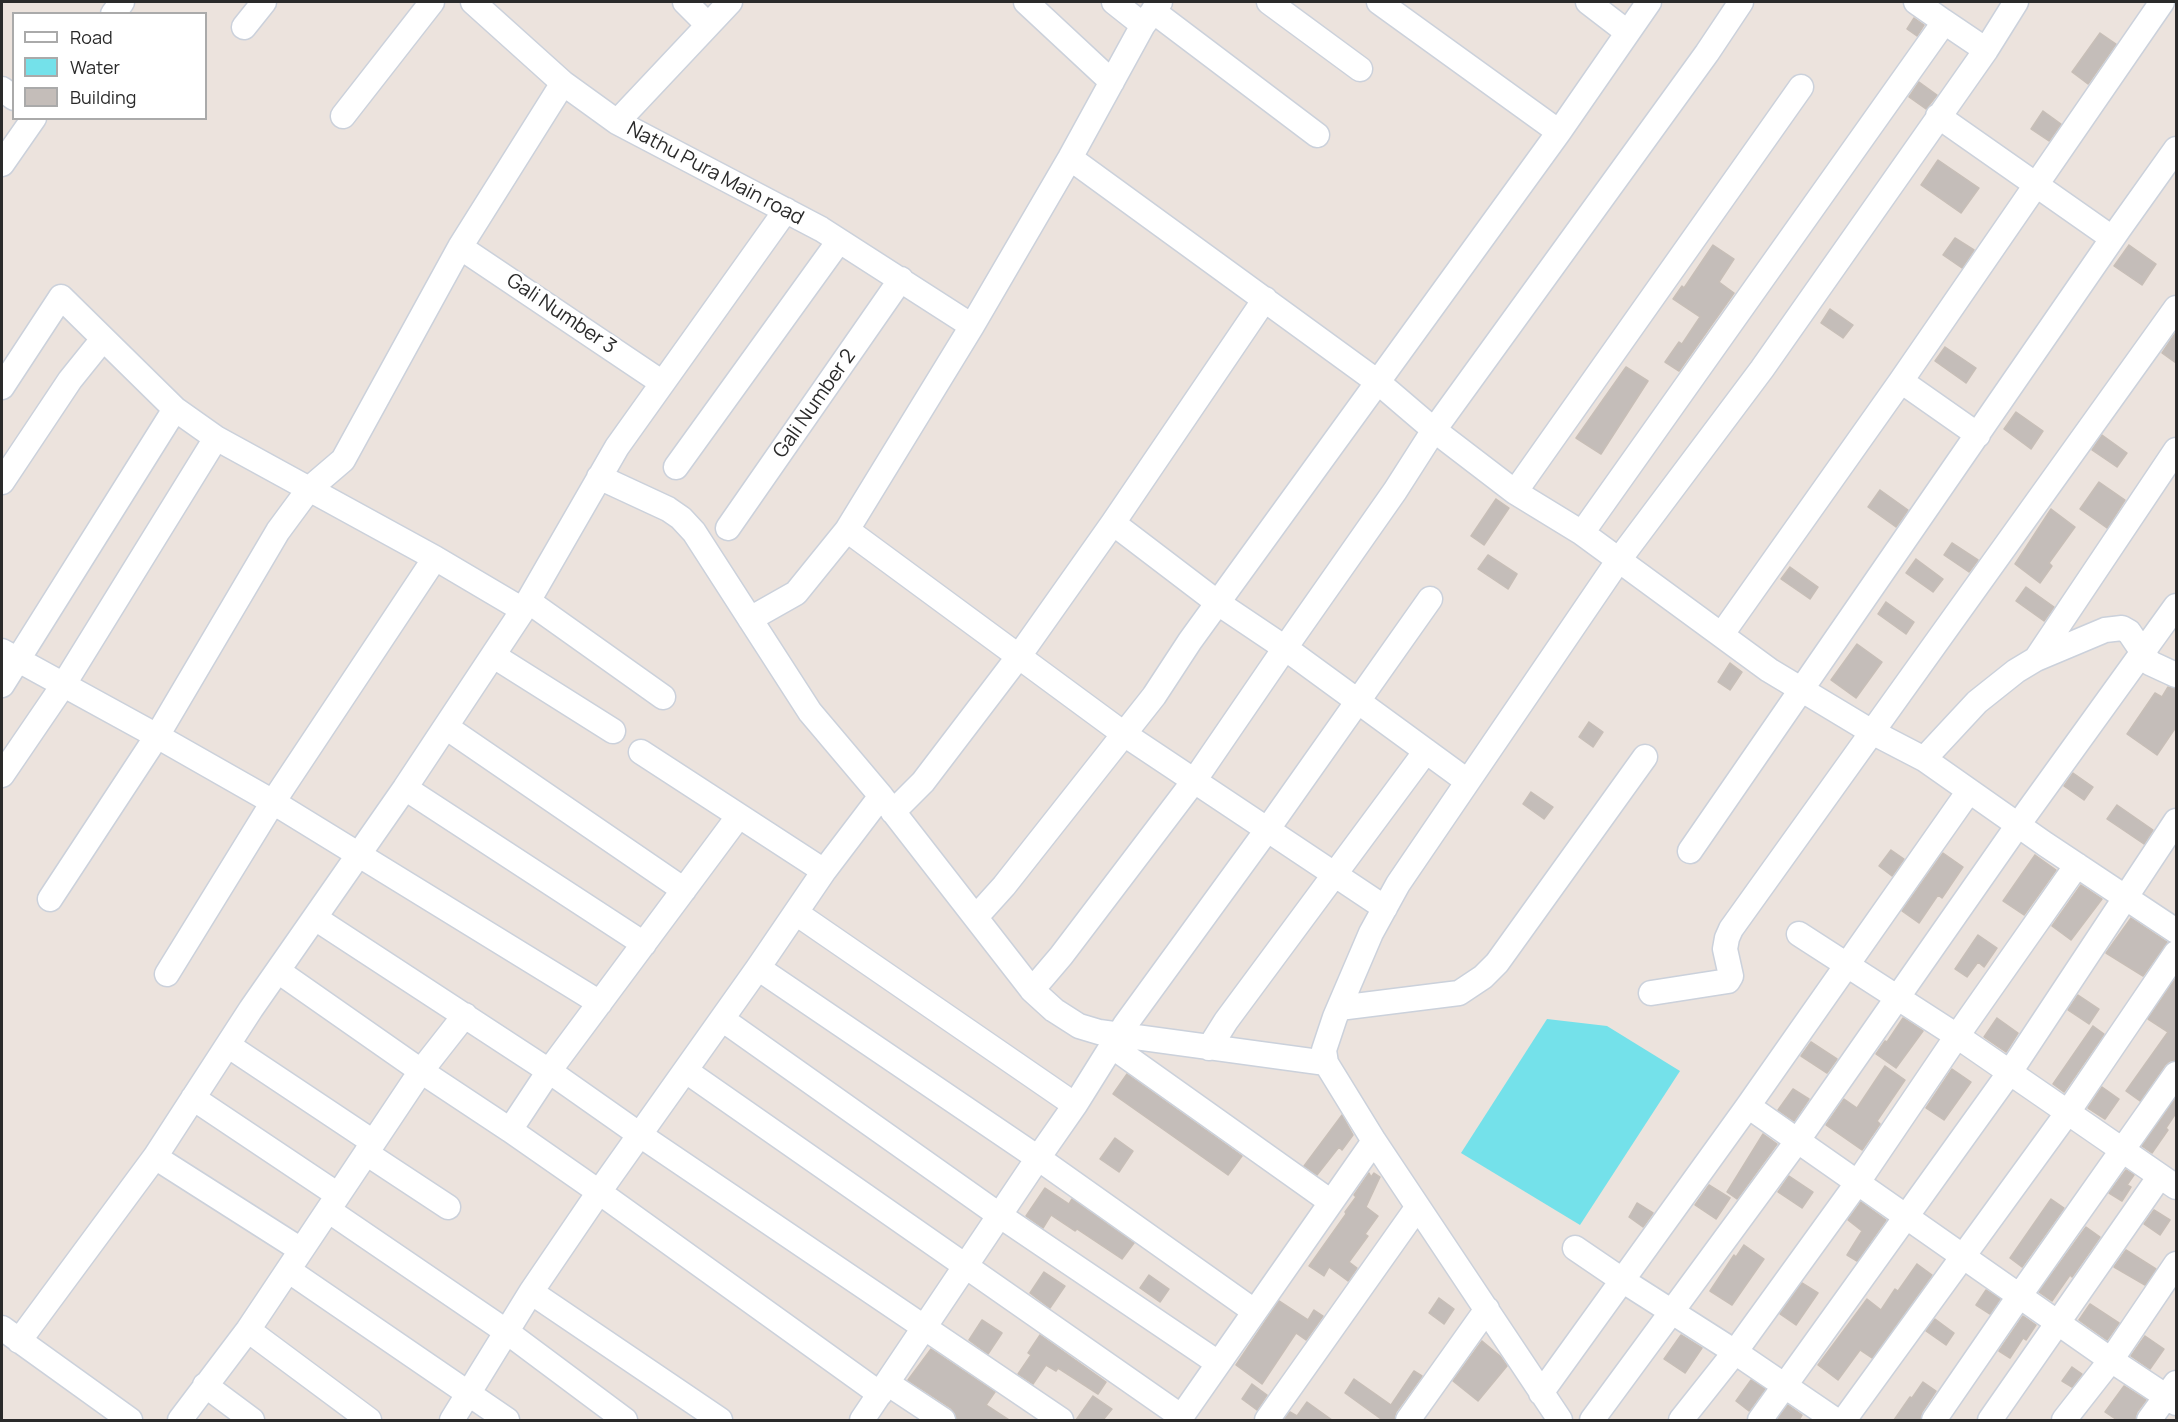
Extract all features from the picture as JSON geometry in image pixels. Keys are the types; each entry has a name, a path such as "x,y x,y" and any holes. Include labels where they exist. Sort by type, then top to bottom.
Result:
{"street":[{"path":"244,27 264,2"},
{"path":"343,116 432,2"},
{"path":"686,2 708,25"},
{"path":"617,122 730,2"},
{"path":"1026,2 1112,82"},
{"path":"1114,2 1152,12 1317,135"},
{"path":"1269,2 1360,69"},
{"path":"1379,2 1559,132"},
{"path":"1588,2 1627,33"},
{"path":"981,912 1154,696 1190,641 1559,132 1648,2"},
{"path":"1036,985 1194,781 1434,430 1707,53 1741,2"},
{"path":"1916,2 1986,50"},
{"path":"1970,791 1622,1280 1547,1409 1487,1309 1374,1141 1325,1056 1337,1013 1371,933 1398,884 1467,781 1618,561 1762,369 1986,50 2016,2"},
{"path":"1722,634 1901,381 2162,2"},
{"name":"Nathu Pura Main road","path":"486,6 563,83 617,122 786,210 901,279 972,326"},
{"path":"761,613 796,593 847,530 972,326 1152,12"},
{"path":"1582,533 1943,21"},
{"path":"50,898 157,735 278,531 309,489 343,460 460,247 563,83"},
{"path":"1515,492 1801,87"},
{"path":"1938,116 2112,238"},
{"path":"2,164 33,120"},
{"path":"1690,851 2112,238 2176,149"},
{"path":"1070,158 1379,383 1434,430 1515,492 1582,533 1769,670 1934,766 2176,931"},
{"path":"130,1420 10,1334 155,1157 278,971 494,656 617,447 786,210"},
{"path":"676,466 839,241"},
{"name":"Gali Number 3","path":"460,247 662,382"},
{"name":"Gali Number 2","path":"728,528 901,279"},
{"path":"2,387 61,297 175,409 216,438 525,606 663,697"},
{"path":"452,1420 531,1292 824,871 891,806 923,782 1019,656 1113,523 1265,299"},
{"path":"1651,993 1728,981 1731,976 1725,950 1731,929 2176,308"},
{"path":"2,482 70,380 103,339"},
{"path":"1901,381 1978,435"},
{"path":"2,685 9,656 175,409"},
{"path":"2,775 64,684 216,438"},
{"path":"2036,659 2176,450"},
{"path":"601,474 668,509 681,518 694,532 761,613 810,712 981,912 1054,1010 1079,1026 1099,1032 1124,1028 1216,1036 1325,1056"},
{"path":"1113,523 1218,603 1285,648 1467,781"},
{"path":"847,530 1124,734 1385,908"},
{"path":"167,974 273,802 435,558"},
{"path":"862,1420 1075,1105 1124,1028 1430,599"},
{"path":"1592,1420 1798,1140 2018,825 2138,645 2176,606"},
{"path":"1934,766 1977,702 2001,681 2036,659 2105,630 2122,628 2154,666 2176,675"},
{"path":"9,656 157,735 273,802 600,1003"},
{"path":"494,656 613,731"},
{"path":"446,727 684,890"},
{"path":"1216,1036 1425,751"},
{"path":"641,752 824,871"},
{"path":"1337,1013 1458,993 1483,977 1497,963 1645,757"},
{"path":"405,788 644,944"},
{"path":"510,1130 549,1071 738,817"},
{"path":"1760,1420 2010,1072 2176,821"},
{"path":"1681,1420 1735,1352 1858,1182 1957,1036 2078,865"},
{"path":"796,913 1075,1105"},
{"path":"315,918 549,1071 1061,1420"},
{"path":"1799,934 1957,1036 2168,1182 2059,1322 1990,1420"},
{"path":"1844,1420 2068,1112 2176,953"},
{"path":"758,968 1038,1158 1254,1311"},
{"path":"278,971 884,1389 942,1420"},
{"path":"180,1420 248,1330 421,1071 465,1015"},
{"path":"722,1019 999,1215 1218,1363"},
{"path":"1124,1028 1331,1202"},
{"path":"229,1046 448,1207"},
{"path":"686,1071 966,1265 1181,1419 1374,1141"},
{"path":"1934,1420 2176,1074"},
{"path":"193,1098 625,1420"},
{"path":"1748,1106 2020,1294 2111,1360 2173,1394 2149,1420"},
{"path":"155,1157 301,1250"},
{"path":"1267,1420 1417,1208"},
{"path":"1575,1248 1835,1420"},
{"path":"2064,1420 2111,1360 2176,1264"},
{"path":"288,1270 507,1420"},
{"path":"531,1292 720,1420"},
{"path":"1408,1420 1487,1309"},
{"path":"248,1330 369,1420"},
{"path":"205,1385 252,1420"}],"water":[{"path":"1547,1019 1607,1026 1680,1071 1580,1225 1461,1153"}],"building":[{"path":"1914,18 1924,25 1917,36 1907,29"},
{"path":"2100,33 2116,44 2088,84 2072,72"},
{"path":"1919,82 1937,95 1926,109 1909,97"},
{"path":"2043,111 2061,124 2049,141 2031,129"},
{"path":"1938,160 1979,188 1961,213 1921,185"},
{"path":"1955,238 1974,250 1962,268 1943,255"},
{"path":"1713,245 1734,259 1719,282 1734,293 1679,371 1665,362 1679,342 1682,344 1700,317 1673,299 1682,286 1684,288"},
{"path":"2129,245 2156,264 2142,285 2114,266"},
{"path":"1830,309 1853,325 1843,338 1821,323"},
{"path":"2176,332 2176,363 2162,353"},
{"path":"1945,347 1976,368 1966,383 1935,361"},
{"path":"1626,367 1648,381 1601,454 1576,438"},
{"path":"2016,412 2043,431 2031,449 2004,429"},
{"path":"2102,435 2127,453 2117,467 2092,450"},
{"path":"2099,482 2125,500 2107,528 2080,509"},
{"path":"1880,490 1908,510 1896,527 1868,507"},
{"path":"1496,499 1509,508 1484,545 1471,536"},
{"path":"2051,509 2075,527 2049,563 2052,566 2040,583 2015,564"},
{"path":"1952,543 1978,560 1969,572 1944,555"},
{"path":"1488,555 1517,574 1508,589 1478,569"},
{"path":"1916,559 1943,579 1933,592 1906,573"},
{"path":"1790,567 1818,587 1810,599 1781,579"},
{"path":"2026,587 2054,607 2044,621 2016,601"},
{"path":"1886,602 1914,622 1906,634 1878,614"},
{"path":"1857,644 1882,662 1856,698 1831,680"},
{"path":"1730,663 1742,672 1730,690 1718,682"},
{"path":"2168,687 2176,689 2176,727 2157,755 2127,734 2155,693 2162,697"},
{"path":"1589,722 1603,732 1593,747 1579,737"},
{"path":"2073,773 2093,787 2084,800 2064,786"},
{"path":"1531,792 1553,807 1544,819 1523,804"},
{"path":"2117,805 2153,830 2144,844 2107,819"},
{"path":"1891,850 1904,859 1892,876 1879,866"},
{"path":"1943,853 1963,867 1942,898 1938,895 1919,923 1902,911"},
{"path":"2035,855 2056,870 2024,915 2003,901"},
{"path":"2081,885 2102,899 2071,940 2052,926"},
{"path":"2131,918 2167,942 2143,976 2106,953"},
{"path":"1978,935 1997,948 1984,967 1978,962 1967,977 1955,969"},
{"path":"2176,978 2176,1060 2165,1065 2140,1101 2126,1091 2168,1032 2148,1019"},
{"path":"2078,995 2099,1009 2089,1024 2068,1010"},
{"path":"1903,1018 1923,1031 1896,1068 1876,1054"},
{"path":"1997,1018 2018,1033 2006,1052 1984,1037"},
{"path":"2093,1026 2104,1034 2064,1092 2053,1084"},
{"path":"1811,1042 1837,1059 1827,1073 1801,1056"},
{"path":"1885,1066 1905,1080 1877,1121 1880,1124 1862,1150 1826,1125 1844,1099 1857,1108"},
{"path":"1952,1069 1971,1082 1944,1120 1926,1108"},
{"path":"1127,1074 1242,1156 1228,1175 1113,1094"},
{"path":"2102,1087 2119,1099 2105,1119 2088,1108"},
{"path":"1793,1089 1809,1099 1794,1121 1778,1110"},
{"path":"2176,1098 2176,1113 2166,1128 2168,1130 2152,1153 2142,1146"},
{"path":"1342,1115 1353,1135 1342,1150 1339,1147 1317,1175 1304,1166"},
{"path":"1763,1134 1777,1144 1737,1199 1727,1192"},
{"path":"1115,1138 1133,1151 1119,1172 1100,1159"},
{"path":"2126,1170 2134,1175 2127,1185 2131,1187 2122,1201 2109,1193"},
{"path":"1369,1173 1371,1177 1374,1173 1380,1177 1366,1207 1378,1216 1365,1234 1368,1236 1349,1262 1357,1268 1348,1281 1329,1267 1324,1276 1309,1266 1346,1214 1345,1212 1356,1197 1354,1195"},
{"path":"1789,1176 1813,1192 1802,1208 1778,1192"},
{"path":"1709,1185 1730,1198 1716,1219 1695,1205"},
{"path":"1045,1188 1069,1204 1072,1199 1134,1243 1122,1259 1051,1215 1043,1228 1026,1216"},
{"path":"2051,1199 2064,1208 2022,1267 2010,1258"},
{"path":"1861,1202 1886,1220 1857,1261 1847,1255 1862,1231 1848,1220"},
{"path":"1637,1203 1653,1213 1643,1227 1629,1217"},
{"path":"2154,1210 2170,1220 2160,1235 2144,1224"},
{"path":"2086,1227 2100,1237 2052,1301 2039,1292"},
{"path":"1744,1245 1764,1259 1732,1305 1710,1291 1734,1255 1736,1257"},
{"path":"2126,1250 2156,1269 2145,1285 2114,1267"},
{"path":"1917,1264 1932,1275 1872,1358 1860,1350 1838,1380 1818,1365 1867,1299 1881,1310 1895,1289 1898,1291"},
{"path":"1044,1272 1065,1286 1050,1308 1030,1293"},
{"path":"1149,1275 1169,1289 1160,1302 1140,1288"},
{"path":"1802,1283 1818,1293 1796,1325 1780,1314"},
{"path":"1986,1290 2000,1299 1990,1314 1976,1305"},
{"path":"1439,1298 1454,1309 1444,1324 1429,1313"},
{"path":"1279,1301 1308,1320 1314,1310 1323,1316 1306,1340 1296,1333 1262,1384 1236,1365"},
{"path":"2090,1304 2119,1323 2107,1340 2079,1320"},
{"path":"2023,1316 2036,1325 2026,1340 2023,1338 2010,1358 1999,1351"},
{"path":"1935,1319 1954,1333 1946,1345 1926,1331"},
{"path":"982,1320 1002,1333 988,1354 969,1340"},
{"path":"1040,1335 1106,1382 1098,1394 1058,1368 1056,1371 1046,1365 1033,1384 1018,1374 1031,1355 1028,1353"},
{"path":"1681,1335 1702,1348 1685,1373 1664,1359"},
{"path":"2145,1336 2164,1349 2150,1369 2131,1356"},
{"path":"1482,1341 1500,1356 1507,1366 1478,1401 1453,1381"},
{"path":"931,1349 995,1392 986,1405 1009,1420 957,1420 951,1408 908,1380"},
{"path":"2072,1367 2082,1374 2072,1387 2062,1381"},
{"path":"1414,1371 1422,1376 1396,1412 1394,1420 1380,1420 1345,1393 1354,1379 1391,1405"},
{"path":"1751,1380 1765,1389 1749,1411 1736,1401"},
{"path":"1923,1382 1936,1391 1922,1412 1920,1420 1894,1420 1910,1397 1912,1398"},
{"path":"1252,1384 1267,1395 1257,1410 1242,1399"},
{"path":"2124,1386 2146,1400 2137,1412 2135,1420 2117,1420 2105,1412"},
{"path":"1093,1396 1112,1409 1103,1420 1076,1420"},
{"path":"1307,1402 1332,1420 1284,1420 1290,1412 1297,1416"},
{"path":"1788,1405 1802,1415 1799,1420 1777,1420"}]}
